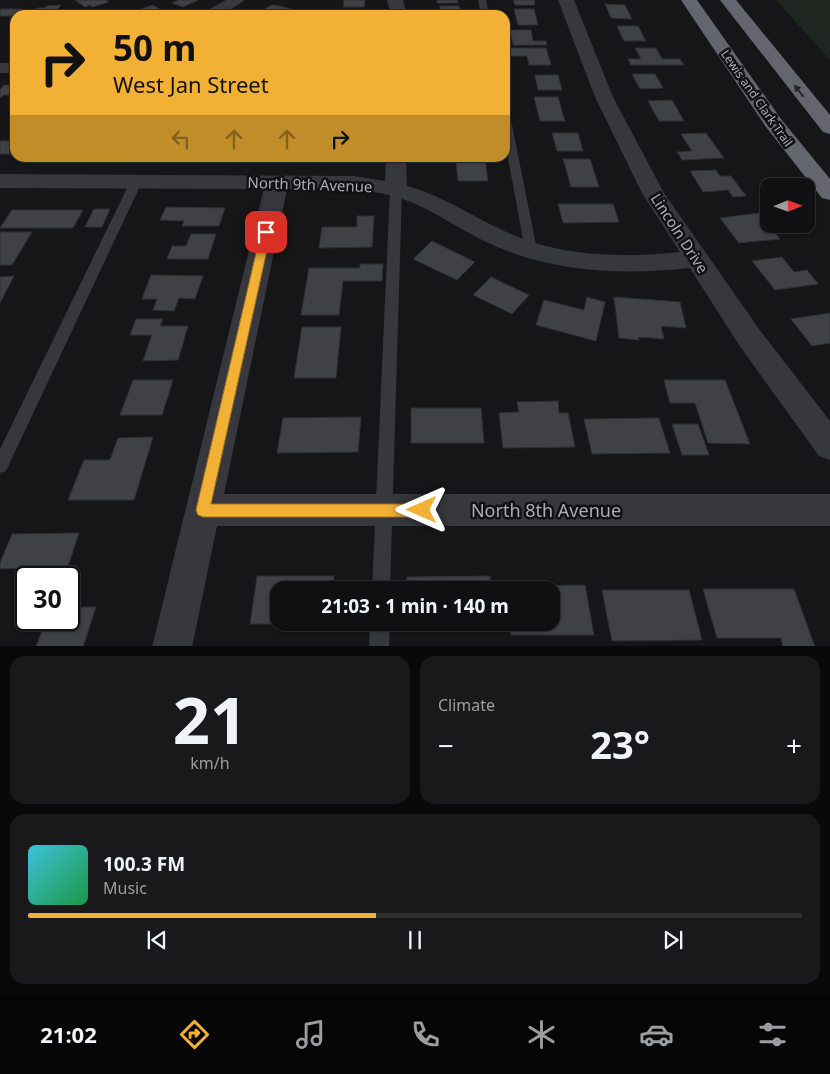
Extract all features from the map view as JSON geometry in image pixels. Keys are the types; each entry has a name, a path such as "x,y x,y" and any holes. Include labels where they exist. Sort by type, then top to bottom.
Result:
{"highway":[{"name":"Lewis and Clark Trail","path":"689,0 768,116 830,193"},
{"path":"728,0 830,128"}],"street":[{"path":"219,10 237,0"},
{"name":"Lincoln Drive","path":"566,0 593,72 616,123 653,192 696,259 793,399 830,446"},
{"path":"396,162 396,190"},
{"name":"North 9th Avenue","path":"0,181 354,183 396,190 418,197 498,238 558,257 615,264 650,264 696,259"},
{"path":"172,646 277,182"},
{"name":"North 8th Avenue","path":"203,510 830,510"}],"lane":[{"path":"510,142 531,250"},
{"path":"0,466 136,182"},
{"path":"381,581 396,190"},
{"path":"379,646 380,631"}],"shaded area":[{"path":"776,0 830,0 830,60"}],"building":[{"path":"75,0 106,0 109,2 85,7"},
{"path":"179,0 198,0 183,7 172,3"},
{"path":"344,0 365,0 364,7 343,7"},
{"path":"437,0 457,0 458,3 437,3"},
{"path":"513,0 534,0 535,5 515,5"},
{"path":"605,4 625,5 632,19 611,18"},
{"path":"61,5 58,10 36,10 47,6"},
{"path":"153,5 161,10 139,10"},
{"path":"272,5 294,10 263,10"},
{"path":"440,6 459,6 459,10 440,10"},
{"path":"0,9 22,9 10,10 10,16 0,16"},
{"path":"514,9 534,9 538,25 518,25"},
{"path":"617,26 638,26 646,41 624,41"},
{"path":"510,30 531,30 533,41 546,41 547,45 513,45"},
{"path":"510,48 546,48 551,65 529,65 527,56 510,56"},
{"path":"635,48 656,48 662,59 680,59 684,65 631,65 628,59 641,59"},
{"path":"632,74 655,74 663,88 640,89"},
{"path":"535,75 558,75 562,90 538,90"},
{"path":"4,85 10,85 10,95 4,95 0,98 0,90"},
{"path":"534,97 558,97 565,121 540,121"},
{"path":"672,100 684,121 659,121 648,101"},
{"path":"552,133 578,133 583,151 557,151"},
{"path":"706,133 724,158 682,160 677,152 692,151 681,134"},
{"path":"0,141 10,141 10,154 0,154"},
{"path":"563,159 590,159 599,187 571,187"},
{"path":"456,162 486,162 488,181 458,181"},
{"path":"716,170 720,176 731,176 746,196 733,197 728,190 703,192 690,171"},
{"path":"558,204 613,204 619,222 563,223"},
{"path":"166,207 225,208 219,226 182,226 184,221 160,220"},
{"path":"94,209 110,209 102,227 85,227"},
{"path":"12,210 83,210 73,228 0,228"},
{"path":"759,213 760,233 775,233 780,239 739,243 720,218"},
{"path":"357,216 374,216 372,247 319,248 322,227 357,227"},
{"path":"0,232 32,232 12,265 0,265"},
{"path":"191,234 216,234 208,259 167,259 172,246 186,246"},
{"path":"432,241 475,262 457,280 413,259"},
{"path":"782,257 794,272 807,270 818,284 775,290 752,261"},
{"path":"360,264 383,264 382,281 343,281 339,315 301,315 309,268 360,268"},
{"path":"151,275 203,276 195,299 179,298 174,311 153,310 157,299 142,299"},
{"path":"14,276 0,303 0,277"},
{"path":"491,277 529,295 512,314 473,295"},
{"path":"587,297 605,302 596,341 536,325 544,300 584,310"},
{"path":"614,297 680,302 686,328 661,326 664,339 638,337 639,340 619,338"},
{"path":"830,313 830,343 812,346 791,319"},
{"path":"136,319 163,319 160,326 188,326 178,360 143,361 152,335 130,335"},
{"path":"302,327 341,327 336,378 294,378"},
{"path":"133,380 173,380 162,415 120,415"},
{"path":"664,380 725,380 750,444 708,443 695,403 670,403"},
{"path":"558,401 559,413 568,413 575,447 503,448 499,413 519,412 517,402"},
{"path":"411,408 481,408 484,443 411,443"},
{"path":"361,417 358,452 277,453 283,418"},
{"path":"659,418 670,453 592,454 584,419"},
{"path":"672,424 698,424 709,455 682,455"},
{"path":"153,437 134,500 68,500 84,460 110,460 118,438"},
{"path":"79,533 68,566 15,566 15,568 0,569 0,563 12,534"},
{"path":"257,576 334,576 334,581 270,581 270,624 250,624"},
{"path":"490,576 490,581 407,581 407,577"},
{"path":"560,585 585,585 594,635 511,635 511,631 560,631"},
{"path":"703,589 794,589 815,646 783,646 781,638 717,638"},
{"path":"602,590 689,590 702,640 612,641"},
{"path":"80,607 96,607 83,646 36,646 42,631 80,631"}],"route":[{"path":"266,232 203,510 422,510"}]}
